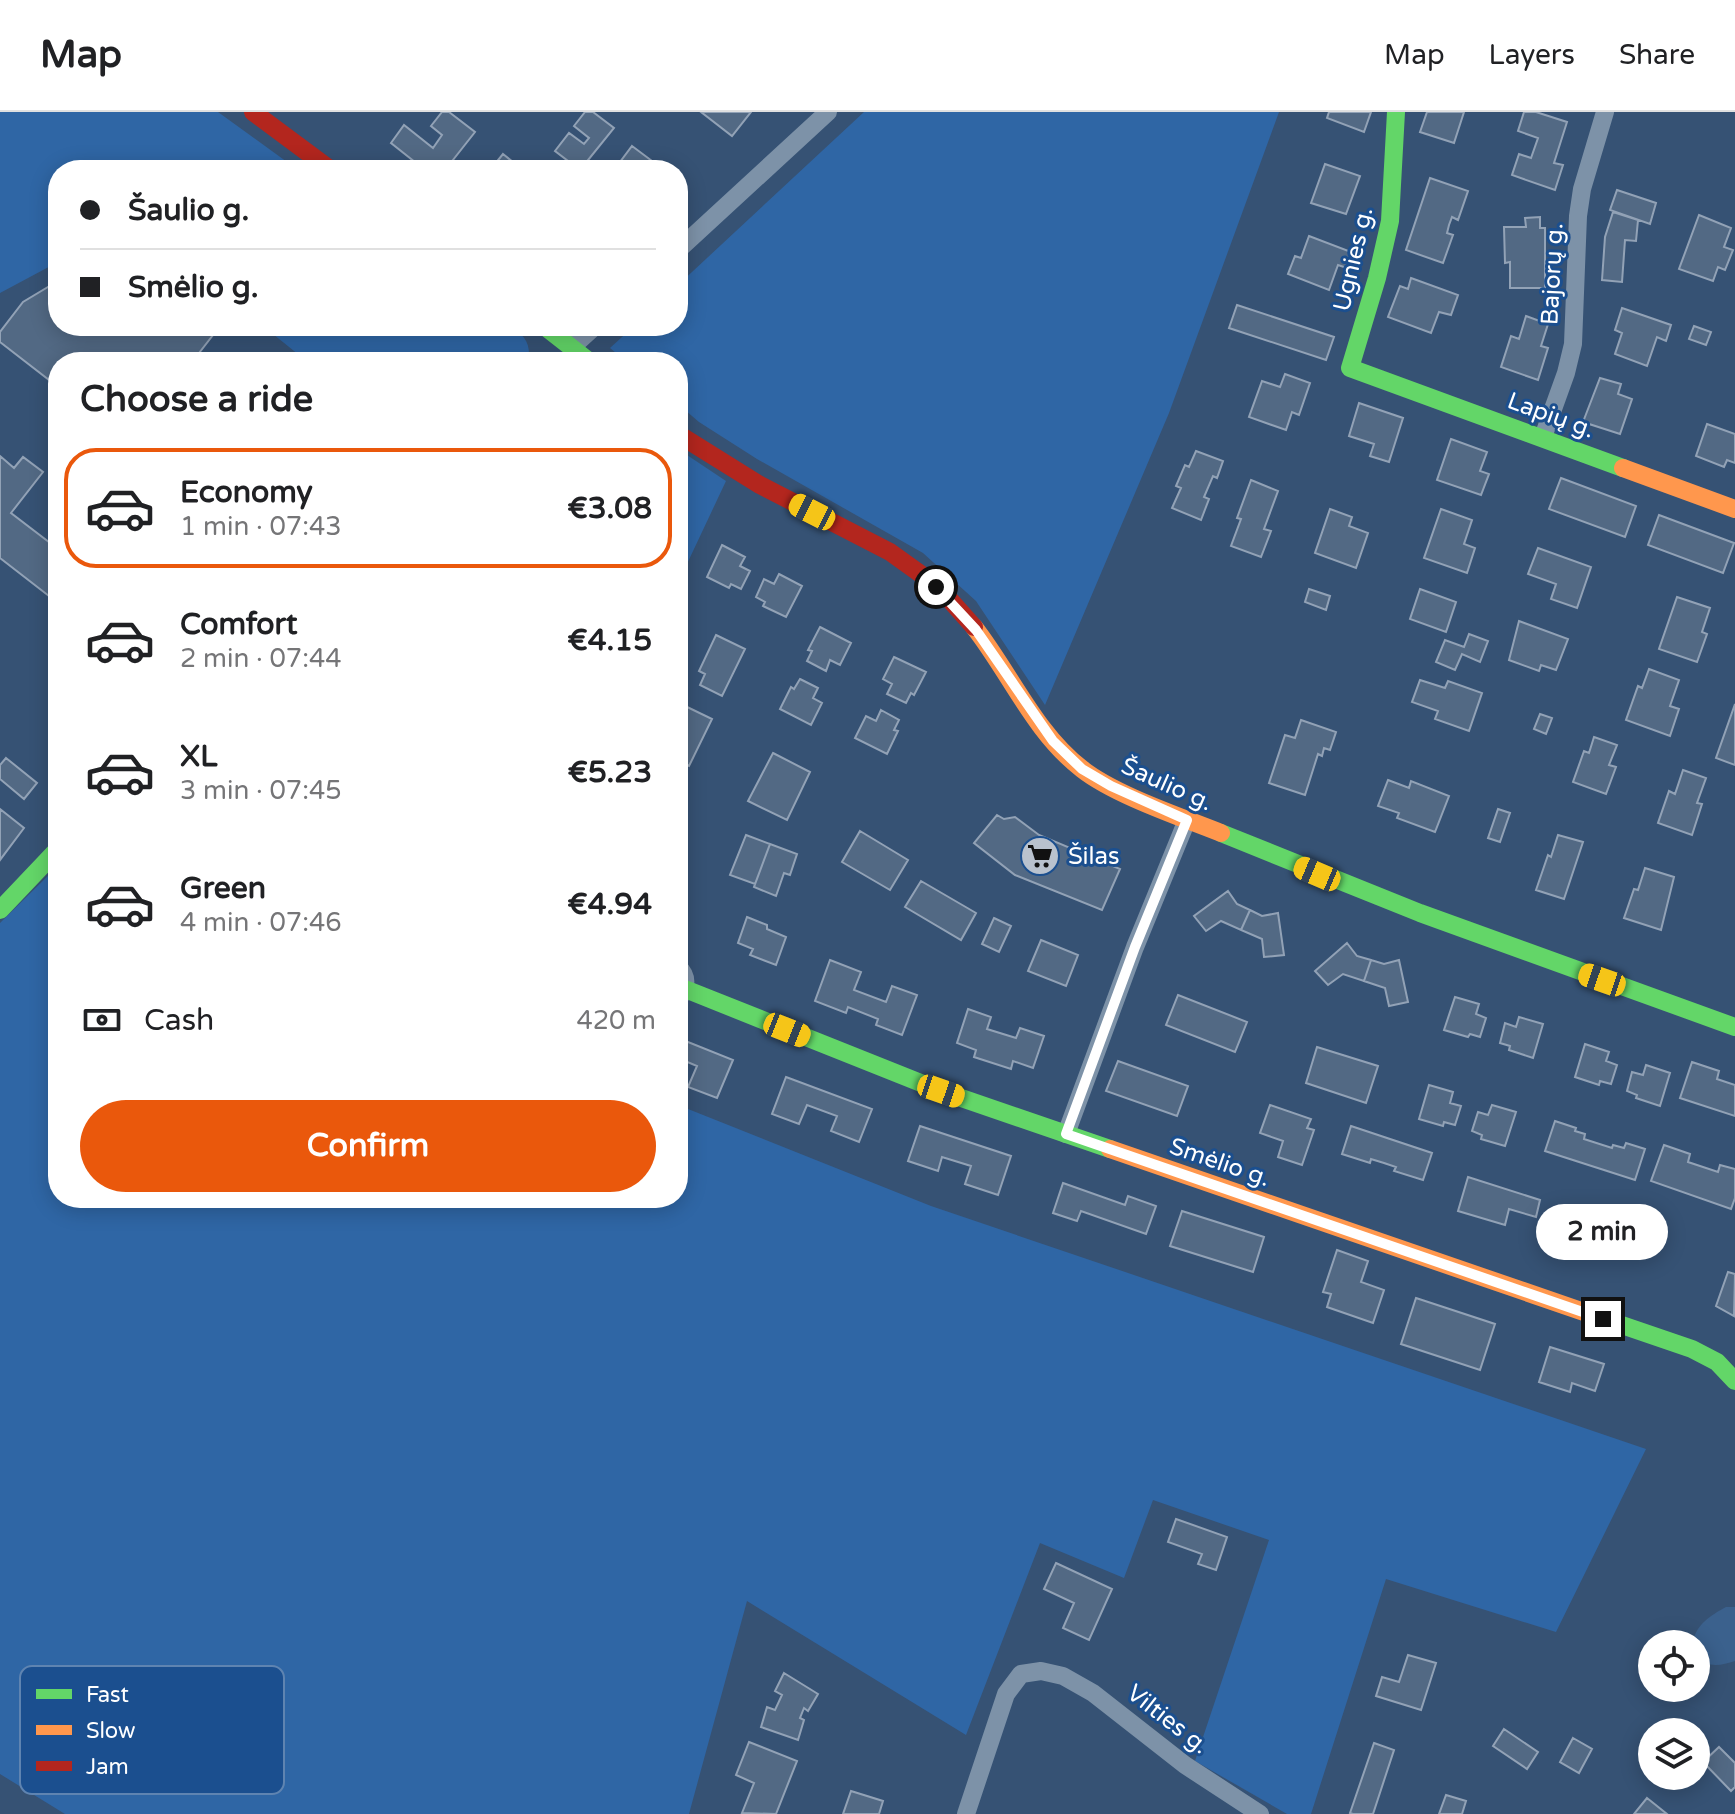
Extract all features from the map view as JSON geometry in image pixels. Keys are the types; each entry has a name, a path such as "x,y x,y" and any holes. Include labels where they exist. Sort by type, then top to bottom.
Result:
{"street":[{"path":"253,112 318,160"},
{"path":"688,241 828,112"},
{"name":"Ugnies g.","path":"1350,368 1377,278 1390,221 1396,112"},
{"name":"Bajorų g.","path":"1543,437 1573,344 1578,216 1582,189 1605,112"},
{"path":"557,336 578,352"},
{"path":"567,352 584,336"},
{"name":"Lapių g.","path":"1350,368 1735,509"},
{"name":"Šaulio g.","path":"688,440 760,485 890,552 922,575 950,600 976,630 1053,741 1082,769 1111,786 1346,885 1735,1027"},
{"path":"1066,1134 1135,947 1187,820"},
{"path":"0,910 48,860"},
{"name":"Smėlio g.","path":"688,997 941,1091 1692,1349 1717,1362 1735,1381"},
{"name":"Vilties g.","path":"966,1814 1006,1694 1021,1674 1041,1671 1063,1676 1105,1700 1185,1765 1260,1814"}],"shaded area":[{"path":"0,112 218,112 284,160 48,160 48,267 0,293"},
{"path":"864,112 1279,112 1169,413 1045,705 976,601 923,553 757,459 688,413 688,352 615,352 610,348 623,336 688,336 688,276"},
{"path":"275,336 522,336 528,352 295,352"},
{"path":"688,456 726,481 688,562"},
{"path":"48,876 48,1208 688,1208 688,1109 931,1206 1646,1449 1556,1632 1386,1579 1311,1814 1287,1814 1195,1761 1269,1540 1153,1500 1124,1578 1040,1543 966,1735 747,1601 689,1814 65,1814 32,1794 284,1794 284,1666 20,1666 20,1786 0,1774 0,923"},
{"path":"1726,1607 1735,1607 1735,1661 1719,1665 1710,1664 1710,1630 1698,1630"}],"building":[{"path":"442,112 449,112 475,132 453,160 412,160 391,143 404,125 433,148 442,135 431,126"},
{"path":"585,112 593,112 614,128 588,160 567,160 555,151 569,133 584,144 589,138 574,126"},
{"path":"701,112 751,112 732,136"},
{"path":"1329,112 1371,112 1364,132 1327,118"},
{"path":"1427,112 1464,112 1454,143 1420,132"},
{"path":"1524,112 1536,112 1567,122 1554,163 1563,165 1555,190 1512,175 1519,154 1531,158 1538,138 1518,131"},
{"path":"632,146 651,160 622,160"},
{"path":"1325,164 1360,176 1346,214 1311,203"},
{"path":"1430,178 1468,191 1458,220 1452,217 1449,225 1447,233 1453,235 1443,263 1406,250"},
{"path":"1617,190 1656,203 1650,224 1610,210"},
{"path":"1613,212 1638,220 1636,241 1625,240 1622,282 1602,280 1605,237"},
{"path":"1699,215 1731,228 1724,247 1733,250 1725,270 1718,267 1713,281 1679,269"},
{"path":"1540,217 1540,228 1545,228 1545,288 1510,288 1510,262 1505,263 1504,227 1526,227 1525,218"},
{"path":"1309,236 1359,255 1353,270 1338,265 1329,290 1288,274 1295,256 1301,258"},
{"path":"1411,278 1458,295 1451,315 1439,312 1431,333 1388,317 1400,286 1408,289"},
{"path":"48,287 48,336 212,336 200,352 48,352 48,379 0,342 0,332 23,302"},
{"path":"1237,305 1334,337 1326,360 1229,328"},
{"path":"1622,308 1671,325 1666,341 1657,337 1647,366 1615,354 1622,333 1615,330"},
{"path":"1526,316 1548,324 1541,346 1548,348 1538,380 1501,367 1511,336 1519,339"},
{"path":"1694,326 1711,332 1706,345 1689,339"},
{"path":"1285,374 1310,383 1299,415 1292,412 1286,430 1249,417 1262,381 1280,387"},
{"path":"1600,378 1621,384 1618,394 1632,399 1620,434 1583,422"},
{"path":"1359,403 1403,418 1389,462 1370,456 1374,444 1349,436"},
{"path":"1707,424 1735,434 1735,463 1727,460 1724,467 1696,456"},
{"path":"1451,439 1487,452 1480,471 1489,474 1481,495 1437,480"},
{"path":"1196,451 1223,461 1217,478 1213,476 1204,497 1209,499 1201,520 1172,508 1181,488 1176,486 1185,465 1189,467"},
{"path":"0,456 14,468 23,457 43,472 11,513 48,541 48,595 0,558"},
{"path":"1561,478 1636,506 1625,537 1549,509"},
{"path":"1251,480 1278,491 1264,529 1271,531 1261,557 1231,546"},
{"path":"1330,509 1352,517 1349,526 1368,533 1356,568 1315,553"},
{"path":"1441,509 1472,520 1464,544 1475,548 1467,573 1424,558"},
{"path":"1659,515 1734,543 1723,573 1648,545"},
{"path":"722,545 745,557 740,566 750,571 741,589 731,584 729,588 707,577"},
{"path":"1538,548 1591,567 1577,608 1551,599 1556,584 1528,574"},
{"path":"779,574 802,586 786,617 763,606 765,602 756,597 764,579 774,584"},
{"path":"1309,589 1330,596 1326,610 1305,602"},
{"path":"1420,589 1456,602 1446,632 1410,619"},
{"path":"1677,597 1710,608 1702,632 1707,634 1697,662 1659,649"},
{"path":"1519,621 1568,639 1556,670 1541,665 1539,671 1509,660"},
{"path":"820,627 851,643 840,665 830,660 826,671 807,661 812,651 808,650"},
{"path":"1469,634 1488,641 1480,662 1462,654 1455,670 1436,662 1445,640 1464,647"},
{"path":"716,635 745,649 722,696 700,685 705,674 699,671"},
{"path":"894,657 926,672 906,703 887,694 892,684 883,679"},
{"path":"1649,669 1679,680 1670,706 1679,709 1670,736 1626,720 1638,686 1642,688"},
{"path":"800,679 818,688 813,698 822,703 811,725 780,709 791,687 794,689"},
{"path":"1420,680 1445,688 1448,681 1482,693 1469,731 1435,719 1438,711 1412,702"},
{"path":"1735,704 1735,765 1716,758"},
{"path":"688,707 712,719 688,766"},
{"path":"881,710 899,720 894,730 898,731 887,754 855,738 866,716 876,721"},
{"path":"1540,714 1552,718 1546,734 1534,729"},
{"path":"1301,720 1336,732 1330,750 1324,748 1322,756 1318,754 1305,795 1269,783 1285,735 1295,738"},
{"path":"1594,737 1617,745 1609,765 1616,767 1606,794 1573,782 1584,751 1589,753"},
{"path":"773,753 810,772 787,820 748,801"},
{"path":"6,758 37,783 24,799 0,779 0,765"},
{"path":"1683,770 1706,778 1697,803 1702,804 1692,835 1658,823 1669,791 1675,794"},
{"path":"1388,780 1409,788 1411,781 1449,796 1435,832 1397,818 1399,813 1378,806"},
{"path":"0,809 24,828 0,860"},
{"path":"1498,809 1510,813 1500,842 1488,838"},
{"name":"Šilas","path":"997,815 1004,819 1015,817 1039,835 1120,869 1102,910 1015,875 974,843"},
{"path":"860,831 908,860 890,890 842,862"},
{"path":"746,835 770,844 755,884 730,875"},
{"path":"1558,835 1583,842 1564,899 1536,890"},
{"path":"770,844 797,854 790,875 784,873 776,896 754,887"},
{"path":"1645,868 1674,877 1661,930 1624,918"},
{"path":"921,881 976,913 961,940 905,907"},
{"path":"1228,891 1237,904 1250,910 1241,930 1221,921 1206,931 1194,916"},
{"path":"1250,910 1262,916 1278,913 1284,955 1264,957 1262,939 1241,930"},
{"path":"747,917 786,937 776,965 750,955 753,949 738,943"},
{"path":"994,918 1011,926 999,952 982,944"},
{"path":"1041,940 1078,955 1066,986 1028,971"},
{"path":"1347,943 1357,956 1371,960 1364,981 1343,974 1328,985 1315,971"},
{"path":"830,960 861,972 854,990 886,1002 892,986 917,995 902,1035 876,1025 878,1019 848,1007 846,1013 815,1001"},
{"path":"1371,960 1384,964 1399,960 1408,1002 1389,1006 1385,988 1364,981"},
{"path":"1178,995 1247,1022 1235,1052 1166,1025"},
{"path":"1455,997 1479,1004 1476,1014 1486,1018 1480,1037 1444,1030"},
{"path":"968,1009 991,1017 987,1029 1016,1038 1020,1028 1044,1036 1033,1068 1013,1061 1011,1069 974,1057 976,1050 957,1043"},
{"path":"1519,1017 1543,1024 1533,1058 1509,1050 1510,1046 1500,1043 1505,1023 1516,1027"},
{"path":"688,1042 733,1060 717,1098 688,1087 697,1066 688,1062"},
{"path":"1585,1044 1609,1052 1606,1061 1617,1065 1611,1084 1600,1081 1599,1085 1575,1077"},
{"path":"1317,1047 1378,1066 1366,1103 1306,1083"},
{"path":"1118,1061 1188,1086 1177,1116 1106,1091"},
{"path":"1692,1062 1719,1071 1717,1079 1735,1085 1735,1116 1680,1098"},
{"path":"1646,1065 1670,1073 1660,1106 1636,1098 1637,1095 1627,1091 1632,1072 1643,1075"},
{"path":"786,1077 872,1109 859,1142 831,1131 837,1116 807,1105 799,1124 772,1114"},
{"path":"1429,1085 1453,1092 1450,1103 1461,1106 1455,1125 1444,1122 1443,1126 1419,1119"},
{"path":"1270,1105 1311,1119 1307,1128 1314,1130 1302,1165 1278,1157 1283,1141 1260,1133"},
{"path":"1492,1105 1516,1112 1505,1146 1481,1139 1482,1135 1472,1131 1478,1112 1488,1115"},
{"path":"1555,1121 1576,1128 1575,1131 1585,1134 1584,1139 1612,1148 1613,1145 1624,1148 1626,1143 1645,1149 1635,1180 1545,1151"},
{"path":"920,1126 1011,1156 998,1195 965,1184 971,1166 942,1157 938,1171 908,1161"},
{"path":"1351,1126 1432,1153 1423,1180 1394,1171 1396,1167 1384,1163 1371,1159 1370,1163 1342,1154"},
{"path":"1664,1145 1690,1154 1688,1162 1718,1172 1720,1165 1735,1169 1735,1198 1731,1209 1651,1181"},
{"path":"1468,1177 1540,1200 1536,1217 1509,1209 1505,1225 1458,1211"},
{"path":"1063,1183 1125,1205 1128,1196 1156,1206 1146,1234 1081,1211 1077,1221 1053,1213"},
{"path":"1182,1211 1264,1237 1253,1272 1170,1246"},
{"path":"1337,1250 1368,1261 1361,1282 1384,1290 1373,1323 1327,1307 1331,1294 1323,1292"},
{"path":"1728,1272 1735,1274 1734,1316 1716,1306"},
{"path":"1416,1298 1495,1324 1480,1370 1401,1344"},
{"path":"1550,1347 1604,1364 1595,1391 1572,1383 1570,1392 1539,1382"},
{"path":"1176,1519 1227,1537 1216,1570 1198,1564 1202,1554 1168,1542"},
{"path":"1056,1563 1112,1589 1089,1640 1063,1628 1074,1603 1044,1589"},
{"path":"1408,1655 1436,1663 1421,1710 1376,1696 1382,1677 1399,1682"},
{"path":"784,1673 818,1694 808,1711 804,1708 798,1740 761,1727 767,1707 775,1710 782,1695 775,1691"},
{"path":"1504,1729 1538,1752 1527,1769 1493,1746"},
{"path":"1573,1738 1592,1749 1579,1773 1560,1762"},
{"path":"749,1742 797,1761 776,1814 742,1813 754,1783 736,1775"},
{"path":"1374,1743 1394,1750 1373,1814 1353,1814 1350,1813"},
{"path":"1719,1747 1735,1763 1735,1787 1731,1791 1710,1769 1710,1755"},
{"path":"851,1791 883,1801 879,1814 843,1814"},
{"path":"1446,1795 1466,1801 1462,1814 1439,1814"},
{"path":"1647,1798 1667,1814 1634,1814"}],"traffic: fast":[{"path":"1396,112 1390,221 1377,278 1350,368 1623,468"},
{"path":"557,336 577,352"},
{"path":"1221,833 1420,913 1735,1027"},
{"path":"0,910 48,860"},
{"path":"688,990 941,1091 1110,1149"},
{"path":"1613,1322 1692,1349 1717,1362 1735,1381"}],"traffic: slow":[{"path":"1623,468 1735,509"},
{"path":"974,627 1050,738 1082,769 1130,796 1221,833"},
{"path":"1110,1149 1613,1322"}],"traffic: jam":[{"path":"253,112 318,160"},
{"path":"688,440 760,485 890,552 922,575 974,627"}],"place":[{"name":"Šilas","path":"1040,856"}],"route":[{"path":"936,587 976,630 1053,741 1082,769 1111,786 1187,820 1135,947 1066,1134 1603,1319"}]}
